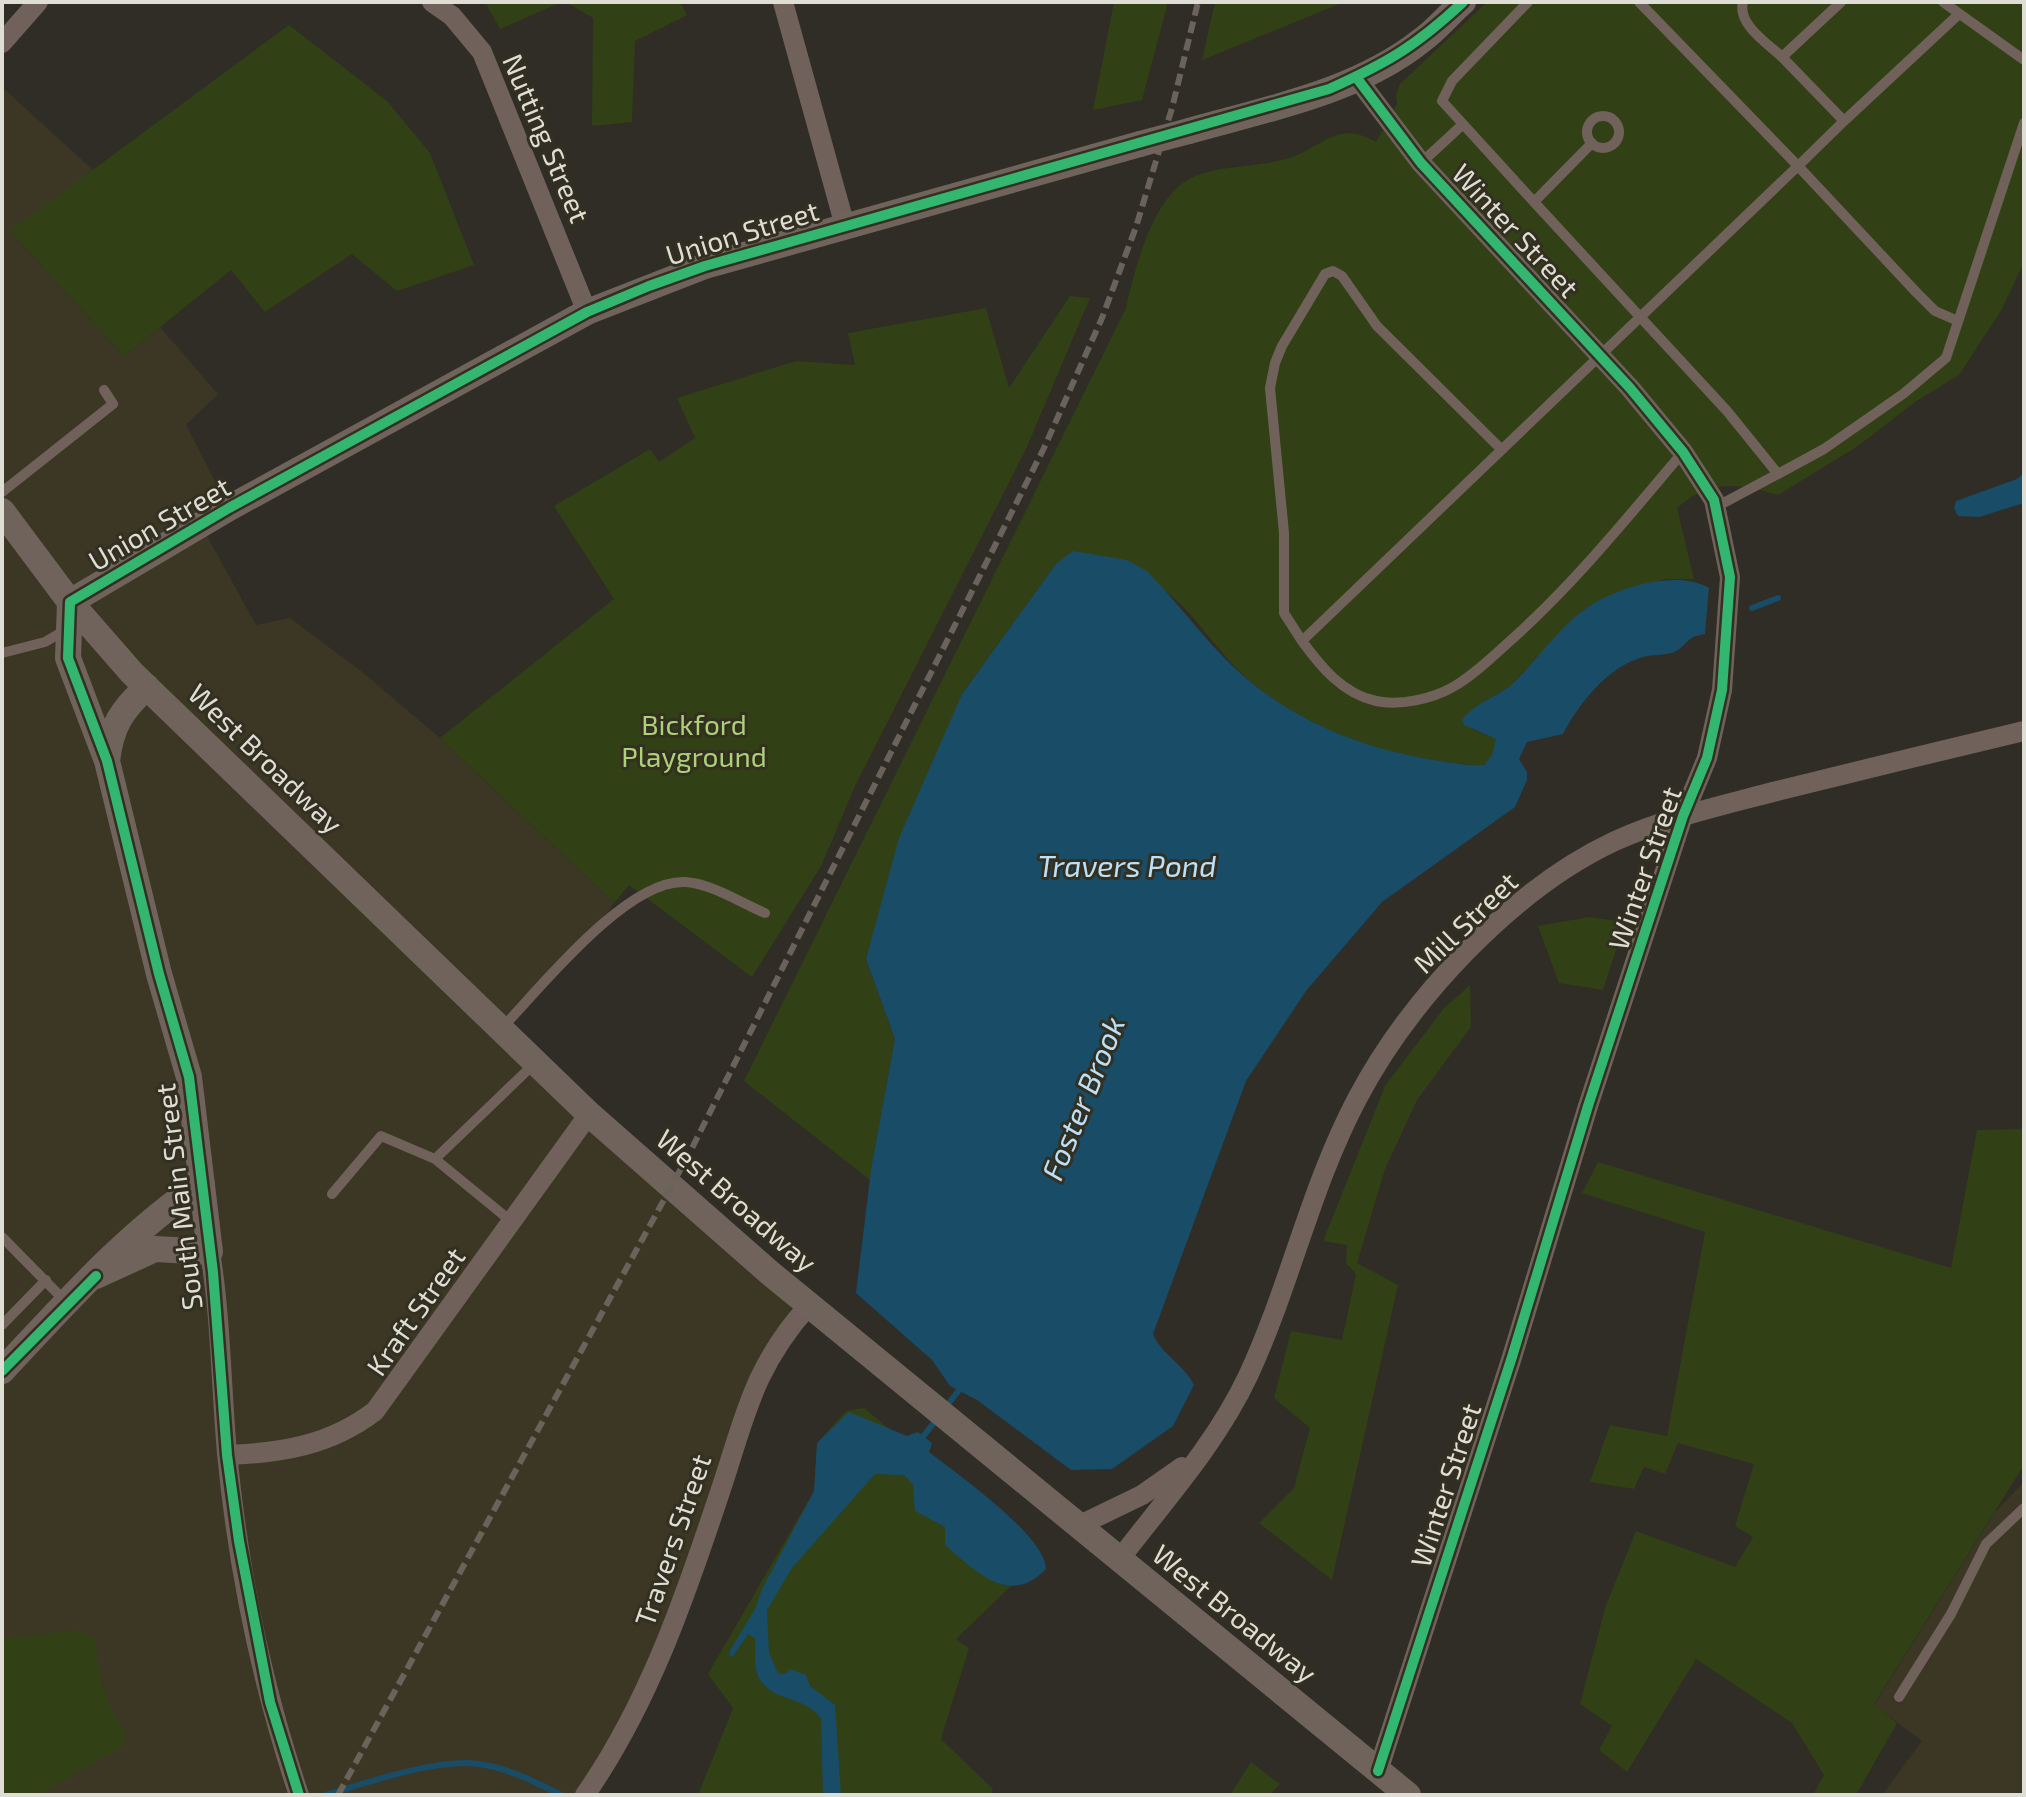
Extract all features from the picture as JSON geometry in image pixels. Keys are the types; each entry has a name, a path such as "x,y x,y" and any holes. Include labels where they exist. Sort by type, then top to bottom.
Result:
{"street":[{"path":"2,43 38,2"},
{"name":"Nutting Street","path":"432,2 452,16 482,52 587,312"},
{"path":"783,2 845,226"},
{"name":"Union Street","path":"70,602 229,508 587,312 705,266 1329,89 1422,41 1463,2"},
{"name":"Winter Street","path":"1356,77 1421,163 1600,355 1683,452 1716,507 1729,562 1730,592 1722,690 1707,758 1683,816 1378,1771"},
{"name":"West Broadway","path":"2,511 70,602 147,687 589,1114 922,1399 1408,1795"},
{"name":"South Main Street","path":"70,602 68,658 107,761 159,974 189,1077 210,1252 227,1455 241,1555 270,1702 299,1795"},
{"name":"South Main Street","path":"107,761 113,725 128,704 147,687"},
{"name":"Mill Street","path":"1119,1560 1201,1452 1250,1373 1315,1191 1357,1098 1394,1040 1445,974 1494,926 1545,884 1613,842 1683,816 2024,731"},
{"name":"Kraft Street","path":"227,1455 310,1445 340,1433 375,1411 589,1114"},
{"path":"9,1359 96,1276 124,1242 202,1183"},
{"path":"96,1276 155,1249 210,1252"},
{"name":"Travers Street","path":"591,1787 656,1669 718,1500 756,1380 772,1349 809,1305"},
{"name":"Mill Street","path":"1078,1526 1142,1495 1201,1452"}],"lane":[{"path":"1528,2 1444,92 1445,109 1640,315 1727,411 1778,474"},
{"path":"1639,2 1916,292 1935,311 1958,321"},
{"path":"1743,2 1741,12 1746,23 1844,121"},
{"path":"1782,57 1841,2"},
{"path":"1943,2 2024,60"},
{"path":"1302,641 1640,315 1959,14"},
{"path":"1716,507 1824,449 1940,366 2024,123"},
{"path":"1421,163 1461,126"},
{"path":"1534,202 1592,143"},
{"path":"1501,449 1377,326 1342,276 1333,271 1325,274 1282,346 1270,388 1284,533 1284,613 1302,641 1336,680 1354,693 1376,701 1413,700 1450,689 1552,603 1683,452"},
{"path":"2,492 113,404 104,390"},
{"path":"2,653 45,642 68,629"},
{"path":"500,1029 617,908 652,888 676,882 694,883 765,913"},
{"path":"435,1159 536,1063"},
{"path":"332,1194 381,1136 435,1159 512,1222"},
{"path":"2,1237 68,1303"},
{"path":"2,1325 46,1280"},
{"path":"1899,1697 1951,1614 1986,1544 2024,1508"}],"shaded area":[{"path":"2,87 93,170 11,232 124,356 160,327 218,394 186,425 229,508 201,525 256,625 290,618 361,671 440,738 614,903 601,924 501,1029 797,1295 747,1405 671,1630 585,1795 2,1795"},
{"path":"2024,1482 2024,1795 1882,1795 1922,1741 1874,1705 1995,1512"}],"green space":[{"path":"485,2 562,2 500,29"},
{"path":"566,2 680,2 687,15 635,41 632,122 592,126 593,18"},
{"path":"1114,2 1168,2 1142,100 1093,110"},
{"path":"1215,2 1342,2 1342,3 1202,60"},
{"path":"1487,2 2024,2 2024,262 2002,309 1959,375 1915,402 1858,446 1778,495 1725,486 1701,492 1677,508 1694,579 1665,579 1582,611 1509,687 1474,708 1471,729 1497,739 1492,756 1484,765 1422,759 1361,743 1331,731 1276,701 1251,682 1168,593 1133,580 1056,564 962,694 866,959 895,1039 870,1180 744,1081 1126,308 1141,253 1157,215 1180,185 1207,172 1292,157 1341,134 1351,133 1376,142 1397,104 1396,94 1400,84"},
{"path":"289,25 387,101 430,153 474,265 397,291 352,254 265,312 231,270 124,356 10,231"},
{"name":"Bickford Playground","path":"1070,296 1090,298 1026,449 856,784 821,866 752,977 629,885 614,903 440,738 614,599 554,506 650,449 659,462 695,438 677,398 796,361 855,365 848,333 986,308 1009,388"},
{"path":"1589,917 1625,922 1603,990 1559,983 1538,926"},
{"path":"1470,985 1471,1027 1417,1100 1385,1169 1357,1263 1398,1285 1332,1580 1259,1523 1294,1488 1310,1428 1274,1398 1291,1331 1342,1340 1356,1274 1346,1263 1347,1245 1323,1241 1385,1086 1444,1008"},
{"path":"2024,1125 2024,1465 1874,1704 1897,1723 1856,1795 1813,1795 1824,1775 1792,1723 1696,1659 1627,1772 1599,1750 1612,1726 1580,1704 1606,1605 1636,1531 1735,1567 1753,1537 1735,1526 1754,1464 1678,1443 1665,1474 1644,1467 1634,1489 1590,1482 1610,1425 1667,1436 1705,1232 1582,1193 1598,1162 1951,1268 1977,1130 2022,1129"},
{"path":"864,1408 1042,1556 956,1639 969,1648 941,1739 993,1789 990,1795 698,1795 733,1708 708,1674 814,1491 817,1443 846,1411"},
{"path":"75,1630 95,1637 104,1687 112,1710 125,1731 124,1746 38,1795 2,1795 2,1639"},
{"path":"1251,1762 1280,1784 1269,1795 1230,1795"}],"water":[{"path":"2024,473 2024,503 1979,517 1958,516 1954,508 1956,501 2017,479"},
{"name":"Travers Pond","path":"1073,551 1127,560 1147,571 1238,671 1276,701 1302,716 1382,749 1469,765 1484,765 1492,755 1496,739 1464,725 1462,720 1473,709 1512,684 1581,612 1609,596 1644,584 1679,580 1709,588 1705,634 1693,637 1674,652 1643,657 1618,669 1586,699 1563,734 1527,742 1519,759 1527,772 1527,780 1515,807 1382,902 1306,991 1246,1081 1153,1334 1194,1385 1173,1426 1112,1469 1071,1470 977,1400 950,1386 932,1360 856,1293 871,1170 895,1039 866,959 899,838 962,694 1056,564"},
{"path":"849,1412 907,1436 918,1432 932,1443 929,1452 998,1506 1032,1540 1042,1555 1046,1569 1019,1585 1006,1585 981,1574 945,1545 945,1527 915,1511 913,1485 904,1475 875,1474 792,1568 767,1610 769,1653 778,1673 785,1674 790,1669 806,1675 810,1686 835,1705 841,1795 823,1795 821,1718 805,1705 779,1695 764,1685 756,1667 755,1638 748,1634 734,1655 730,1657 729,1652 755,1609 762,1589 814,1491 817,1443"}],"waterway":[{"name":"Foster Brook","path":"1752,608 1778,598"},
{"name":"Foster Brook","path":"945,1408 963,1385"},
{"name":"Foster Brook","path":"918,1443 936,1420"},
{"name":"Foster Brook","path":"325,1795 402,1773 462,1763 501,1769 561,1795"}],"railway":[{"path":"338,1795 689,1154 1044,448 1102,318 1136,227 1172,108 1198,2"}],"cycle path":[{"path":"299,1795 270,1702 239,1541 227,1455 213,1272 189,1077 159,974 107,761 68,658 70,602 229,508 587,312 705,266 1329,89 1400,52 1463,2"},
{"path":"1356,77 1421,163 1630,388 1683,452 1714,500 1730,577 1722,690 1707,758 1683,816 1588,1106 1512,1357 1378,1771"},
{"path":"2,1371 96,1276"}]}
